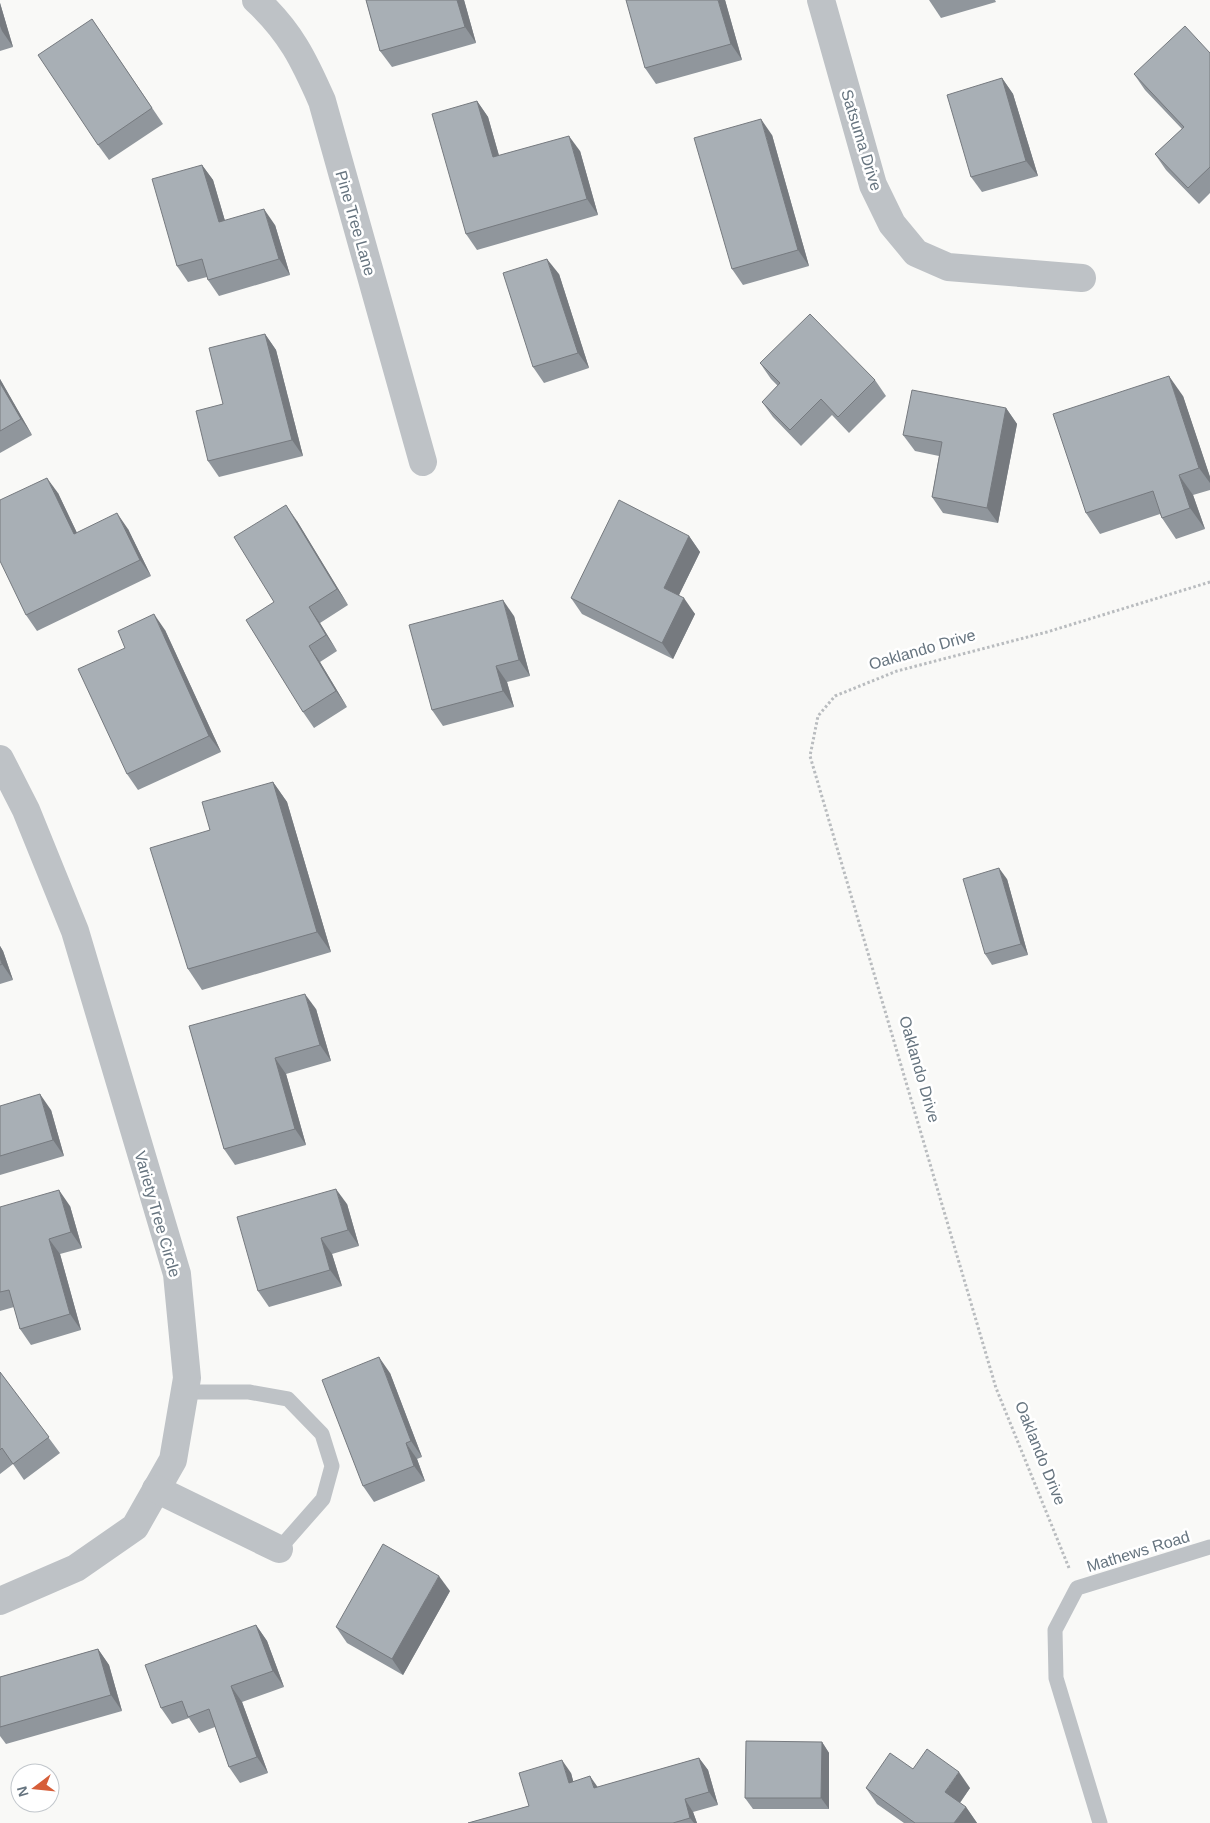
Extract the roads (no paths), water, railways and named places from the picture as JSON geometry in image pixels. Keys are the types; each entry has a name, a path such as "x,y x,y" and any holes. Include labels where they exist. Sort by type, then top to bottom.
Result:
{"street":[{"name":"Pine Tree Lane","path":"256,0 268,11 299,50 322,101 423,462"},
{"name":"Satsuma Drive","path":"822,0 873,185 892,224 916,253 948,267 1082,278"},
{"name":"Variety Tree Circle","path":"0,759 26,810 75,931 177,1274 187,1378 174,1460 135,1527 76,1568 0,1601"},
{"path":"156,1489 279,1549"}],"lane":[{"path":"185,1392 249,1392 288,1399 322,1434 332,1466 324,1499 279,1549"},
{"name":"Mathews Road","path":"1100,1823 1056,1678 1055,1630 1077,1588 1210,1547"}]}
